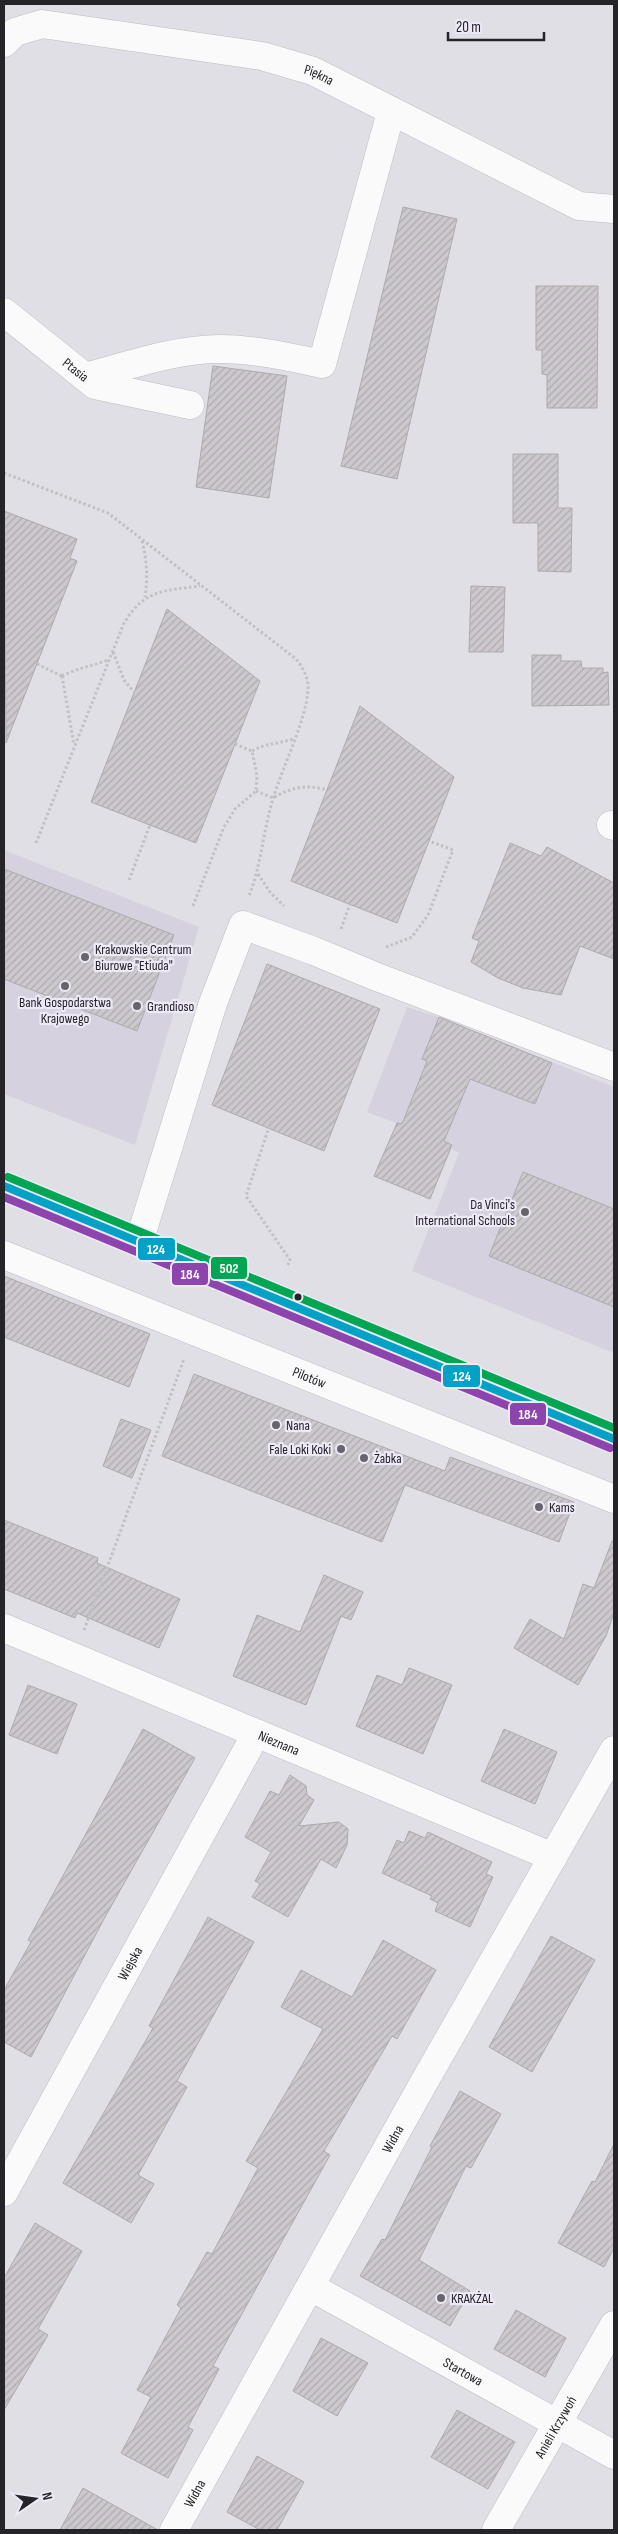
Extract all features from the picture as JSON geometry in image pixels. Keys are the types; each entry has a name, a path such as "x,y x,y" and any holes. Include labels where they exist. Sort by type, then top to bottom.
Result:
{"street":[{"name":"Piękna","path":"4,43 15,32 42,24 262,56 313,71 579,206 614,209"},
{"path":"85,376 182,353 219,349 278,355 322,364 391,112"},
{"name":"Ptasia","path":"4,312 95,384 190,405"},
{"path":"139,1242 213,1003 243,925 614,1067"},
{"path":"4,1186 614,1439"},
{"name":"Pilotów","path":"4,1255 614,1499"},
{"name":"Nieznana","path":"4,1628 553,1857"},
{"name":"Wiejska","path":"4,2192 256,1734"},
{"name":"Widna","path":"174,2530 427,2076 614,1750"},
{"name":"Startowa","path":"311,2287 614,2455"},
{"name":"Anieli Krzywoń","path":"496,2530 614,2324"}],"path":[{"path":"4,473 108,513 296,659 305,671 309,688 306,705 273,798 258,873 245,906 243,925"},
{"path":"142,540 146,555 147,582 144,597"},
{"path":"36,843 124,623 134,607 144,597 168,590 201,586"},
{"path":"113,651 124,680 134,692"},
{"path":"62,676 75,669 92,667 109,660"},
{"path":"37,664 62,676"},
{"path":"62,676 74,746"},
{"path":"252,751 264,743 281,743 294,739"},
{"path":"236,744 252,751"},
{"path":"193,906 224,827 235,809 256,791 257,775 252,751"},
{"path":"256,791 273,798 299,786 314,786 327,790"},
{"path":"129,880 150,825"},
{"path":"378,948 388,947 412,937 428,915 453,850 429,840"},
{"path":"258,873 270,892 287,910"},
{"path":"338,936 350,904"},
{"path":"272,1120 246,1196 290,1260 288,1265"},
{"path":"74,1656 194,1332"}],"shaded area":[{"path":"4,850 199,927 135,1145 4,1094"},
{"name":"Da Vinci's International Schools","path":"407,1007 439,1017 614,1087 614,1353 412,1271 459,1153 452,1149 452,1144 367,1112"}],"building":[{"path":"403,207 457,219 397,479 341,466"},
{"path":"536,286 598,286 597,408 547,408 547,375 542,374 542,350 536,350"},
{"path":"213,366 287,376 269,498 196,487"},
{"path":"513,454 558,454 558,508 572,508 571,572 538,571 538,523 513,523"},
{"path":"4,511 77,539 70,558 77,561 6,743"},
{"path":"471,586 505,587 503,652 469,652"},
{"path":"167,609 260,681 196,843 91,802"},
{"path":"532,655 561,655 561,661 581,661 582,668 603,668 603,673 608,672 609,705 532,706"},
{"path":"360,706 454,777 397,923 291,881"},
{"path":"510,843 541,856 547,847 614,883 614,959 580,946 561,995 523,988 498,978 471,962 479,941 472,938"},
{"name":"Krakowskie Centrum Biurowe \"Etiuda\"","path":"4,869 174,935 137,1031 4,979"},
{"path":"267,964 380,1009 324,1151 212,1105"},
{"path":"439,1017 552,1063 535,1104 470,1079 444,1141 452,1145 430,1199 374,1176 397,1123 402,1124 427,1061 422,1059"},
{"path":"523,1172 614,1209 614,1307 489,1256"},
{"path":"4,1276 150,1334 129,1387 4,1337"},
{"path":"194,1374 445,1471 450,1457 574,1502 559,1542 405,1485 382,1542 162,1456"},
{"path":"121,1419 151,1430 132,1478 103,1466"},
{"path":"4,1520 98,1558 97,1563 180,1599 159,1648 77,1613 75,1618 4,1589"},
{"path":"612,1541 614,1541 614,1613 606,1636 578,1685 514,1648 530,1619 564,1639 583,1584 594,1588"},
{"path":"324,1575 363,1592 351,1620 341,1616 306,1705 233,1676 257,1615 300,1632"},
{"path":"409,1668 452,1685 423,1754 356,1726 377,1675 402,1685"},
{"path":"28,1685 77,1704 57,1754 9,1735"},
{"path":"143,1729 195,1758 105,1917 31,2057 4,2042 4,1990 31,1942 28,1940"},
{"path":"504,1729 557,1752 535,1804 481,1781"},
{"path":"290,1775 306,1786 307,1795 314,1800 299,1826 339,1822 348,1829 347,1845 336,1868 321,1859 288,1917 252,1897 260,1884 255,1881 271,1852 245,1837 270,1791 279,1795"},
{"path":"409,1831 425,1838 428,1832 492,1862 486,1874 493,1877 470,1927 435,1911 438,1903 430,1899 432,1896 382,1873 397,1840 404,1843"},
{"path":"208,1917 254,1942 177,2081 187,2087 138,2175 154,2184 131,2223 63,2183 153,2028 149,2026"},
{"path":"551,1936 595,1960 532,2072 489,2047"},
{"path":"383,1940 436,1970 397,2039 392,2036 324,2151 330,2155 213,2366 219,2369 188,2427 193,2430 168,2478 121,2453 151,2397 137,2390 181,2308 177,2305 207,2252 212,2254 258,2168 246,2161 323,2029 281,2007 301,1970 352,1997"},
{"path":"460,2091 501,2114 471,2168 466,2166 419,2260 470,2291 450,2326 360,2276 382,2239 385,2240 432,2147 430,2146"},
{"path":"614,2144 614,2248 604,2267 558,2243 592,2181 595,2182"},
{"path":"35,2223 82,2251 38,2329 48,2335 4,2410 4,2278"},
{"path":"516,2310 566,2338 545,2377 494,2349"},
{"path":"321,2338 368,2363 337,2416 293,2391"},
{"path":"457,2410 515,2442 488,2489 431,2457"},
{"path":"257,2456 304,2482 277,2530 260,2530 227,2512"},
{"path":"83,2488 158,2530 60,2530"}],"transit line":[{"name":"502","path":"8,1177 614,1428"},
{"name":"124","path":"4,1186 614,1439"},
{"name":"184","path":"4,1197 610,1448"}],"place":[{"name":"Krakowskie Centrum Biurowe \"Etiuda\"","path":"85,957"},
{"name":"Bank Gospodarstwa Krajowego","path":"65,986"},
{"name":"Grandioso","path":"137,1006"},
{"name":"Da Vinci's International Schools","path":"525,1212"},
{"name":"Nana","path":"276,1425"},
{"name":"Fale Loki Koki","path":"341,1449"},
{"name":"Żabka","path":"364,1458"},
{"name":"Kams","path":"539,1507"},
{"name":"KRAKŻAL","path":"441,2298"}]}
